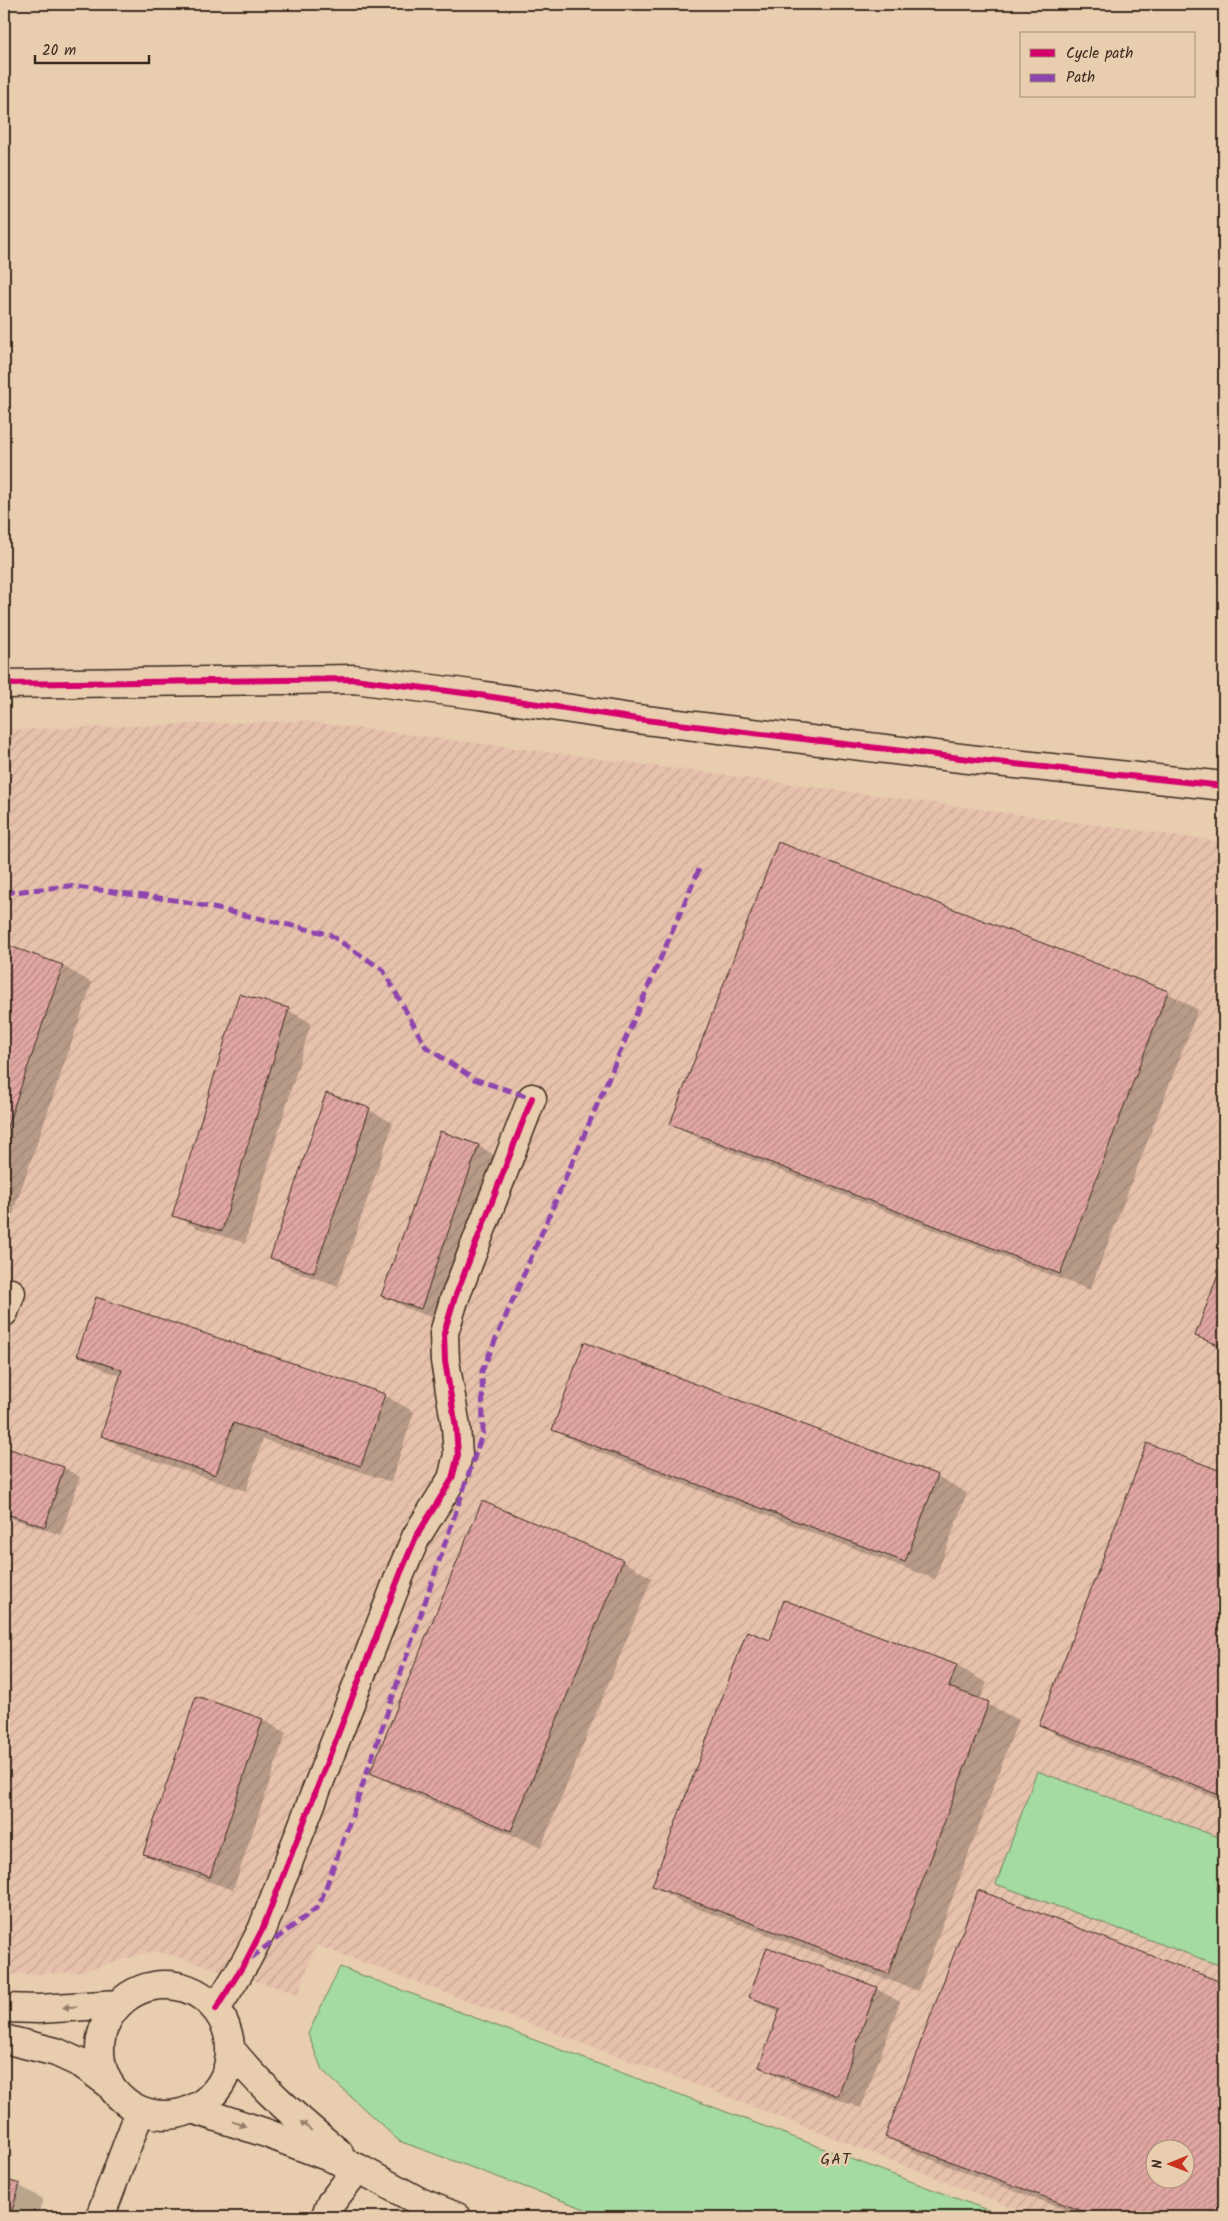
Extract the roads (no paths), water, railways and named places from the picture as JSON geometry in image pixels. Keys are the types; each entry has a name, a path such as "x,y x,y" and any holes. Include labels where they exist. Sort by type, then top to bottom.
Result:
{"street":[{"path":"4,684 354,679 480,695 637,720 977,760 1224,786"},
{"path":"216,2009 246,1962 262,1930 401,1572 416,1537 452,1478 458,1455 456,1427 445,1361 444,1333 454,1300 532,1098"},
{"path":"4,2039 56,2052 82,2064 108,2083 122,2100 140,2111 160,2116 182,2114 202,2105 217,2090 227,2071 231,2050 227,2028 216,2009 200,1994 180,1986 165,1985 137,1991 119,2004 107,2021 100,2042 101,2063 108,2083"},
{"path":"4,2008 39,2009 119,2004"},
{"path":"231,2050 254,2078 300,2121 358,2168"},
{"path":"192,2109 266,2133 358,2168 420,2202 457,2217"},
{"path":"100,2217 140,2111"},
{"path":"325,2217 331,2203 358,2168"}],"district":[{"name":"GAT","path":"836,2159"}]}
